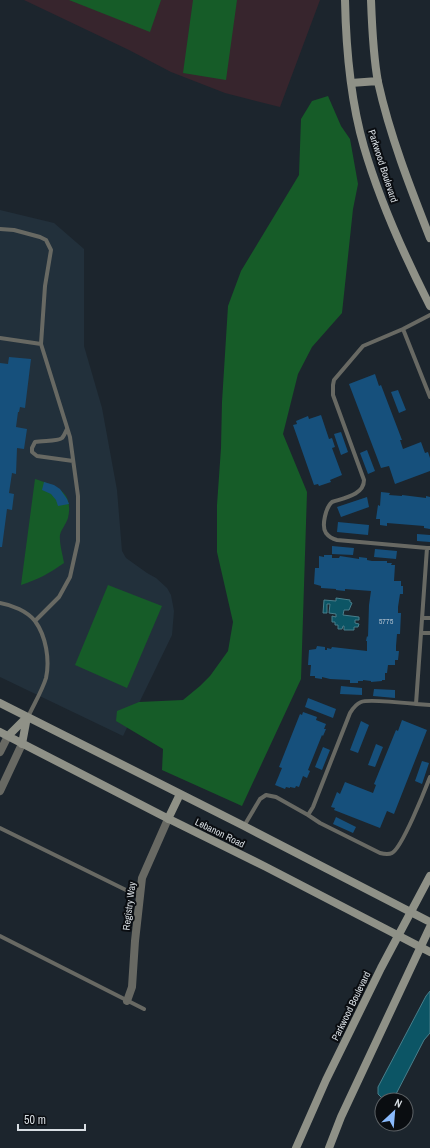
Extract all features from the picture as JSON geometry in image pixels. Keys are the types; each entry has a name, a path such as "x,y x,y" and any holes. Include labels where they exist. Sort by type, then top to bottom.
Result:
{"main road":[{"name":"Parkwood Boulevard","path":"346,0 346,41 351,83 364,146 396,236 430,306"},
{"name":"Parkwood Boulevard","path":"371,0 373,43 378,81 388,123 430,238"},
{"path":"351,83 378,81"},
{"name":"Lebanon Road","path":"0,704 244,826 430,922"},
{"path":"4,734 27,717"},
{"path":"22,744 27,717"},
{"name":"Lebanon Road","path":"4,734 430,952"},
{"path":"168,819 180,794"},
{"name":"Parkwood Boulevard","path":"296,1148 326,1080 398,936 430,876"},
{"path":"329,1148 341,1117 430,927"}],"street":[{"path":"0,752 4,734"},
{"path":"0,791 22,744"},
{"name":"Registry Way","path":"128,1000 132,987 135,941 142,878 168,819"}],"lane":[{"path":"0,229 14,230 40,237 46,240 49,245 51,254 45,286 41,344 68,429 78,496 78,541 70,577 53,605 35,621"},
{"path":"416,704 428,548 337,540 326,534 325,530 326,512 329,505 332,502 357,493 364,484 364,480 333,395 334,380 363,346 403,329 430,315"},
{"path":"403,329 430,397"},
{"path":"0,338 41,344"},
{"path":"68,429 62,438 56,440 41,440 36,442 32,448 32,452 36,456 73,461"},
{"path":"0,603 22,611 35,621 43,636 46,646 47,668 42,688 27,717"},
{"path":"423,618 430,618"},
{"path":"422,633 430,634"},
{"path":"308,815 313,807 350,713 355,705 362,701 372,700 430,705"},
{"path":"244,826 260,799 266,795 276,797 320,823 380,853 393,853 398,848 411,822 430,777"},
{"path":"0,828 128,892 141,892"},
{"path":"0,936 144,1009"}],"shaded area":[{"path":"24,0 320,0 280,107 225,93 171,72 129,50"},
{"path":"0,210 54,223 84,249 84,346 102,408 117,490 122,551 126,558 156,578 167,588 171,595 174,611 172,635 123,736 0,677"}],"green space":[{"path":"69,0 161,0 150,32"},
{"path":"193,0 237,0 226,80 183,73"},
{"path":"328,96 341,126 350,139 358,184 353,209 342,313 312,347 298,374 283,434 307,492 301,679 242,806 162,770 163,749 116,721 117,711 139,702 183,700 210,676 228,651 233,622 217,552 217,505 228,306 241,271 299,175 301,119 312,101"},
{"path":"35,479 56,487 66,496 69,509 68,518 60,535 64,563 43,576 21,585"},
{"path":"108,585 162,606 127,688 75,665"}],"water":[{"path":"336,598 350,600 352,603 349,610 344,610 343,615 359,617 359,620 355,620 355,623 359,624 358,627 354,627 354,630 344,630 344,626 342,629 338,629 338,625 335,625 335,622 332,622 332,616 336,617 336,614 329,613 330,604 327,604 327,613 323,613 324,600 336,601"},
{"path":"430,991 430,1033 424,1040 397,1092 378,1092 378,1087"}],"building":[{"path":"9,357 31,359 25,408 20,407 16,427 27,429 24,449 17,448 16,474 12,473 9,493 14,494 12,510 7,509 2,547 0,547 0,363 8,364"},
{"path":"375,374 379,386 381,385 402,440 400,440 403,449 421,442 425,453 428,452 430,458 430,471 395,484 389,466 381,468 349,384"},
{"path":"398,390 406,410 399,413 391,392"},
{"path":"321,415 329,439 332,438 335,447 332,448 342,475 330,480 331,482 319,486 318,484 314,485 293,425 297,424 296,421 308,416 309,419"},
{"path":"341,432 348,452 341,455 334,434"},
{"path":"367,450 375,471 368,474 360,453"},
{"path":"44,482 54,485 60,489 69,504 58,506 56,500 51,494 42,490"},
{"path":"381,492 390,493 389,495 430,497 430,529 424,528 424,526 387,523 387,526 380,525 380,519 376,519 378,505 380,506"},
{"path":"367,497 369,507 341,517 337,507"},
{"path":"338,522 369,525 368,535 337,532"},
{"path":"417,534 430,535 430,542 417,541"},
{"path":"332,546 354,548 353,555 332,554"},
{"path":"375,549 397,551 396,559 374,557"},
{"path":"324,555 332,555 332,558 339,558 340,556 359,559 359,557 367,558 367,560 372,561 387,561 387,563 392,563 391,565 395,565 394,581 401,581 401,586 403,586 403,594 400,594 398,607 398,613 401,613 400,634 397,634 396,651 399,651 398,660 395,660 395,665 388,665 387,673 385,673 385,680 371,682 363,680 358,681 358,683 350,683 350,680 322,677 322,679 315,678 315,676 310,676 311,665 308,665 309,650 316,649 317,646 325,647 325,650 327,650 327,648 331,649 332,647 367,651 366,641 367,636 368,637 371,591 345,589 345,591 336,590 321,588 321,586 314,584 315,568 319,568 319,556 324,557"},
{"path":"341,686 362,688 362,695 340,694"},
{"path":"374,689 395,690 395,698 373,696"},
{"path":"308,698 336,709 333,718 305,707"},
{"path":"303,712 317,717 316,720 326,724 324,729 326,729 323,736 322,735 308,770 310,771 307,778 303,776 299,787 286,787 285,789 275,785 282,768 279,767 300,714 302,715"},
{"path":"402,720 427,730 394,814 387,811 380,828 334,810 335,808 331,807 337,792 340,794 345,782 373,793 376,785 374,784 396,730 398,731"},
{"path":"361,721 369,725 358,753 350,750"},
{"path":"376,744 383,747 375,767 368,765"},
{"path":"323,747 330,750 322,770 315,767"},
{"path":"422,761 429,763 422,784 415,781"},
{"path":"336,817 356,827 353,833 333,824"}]}
